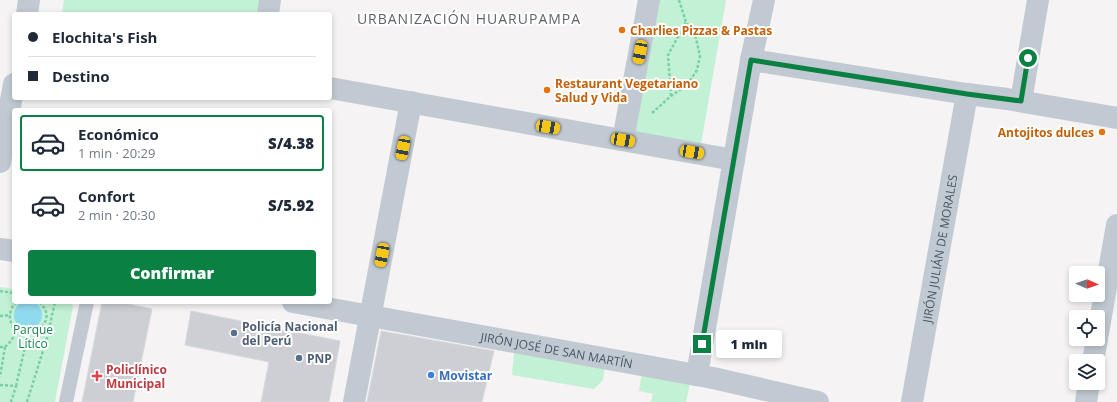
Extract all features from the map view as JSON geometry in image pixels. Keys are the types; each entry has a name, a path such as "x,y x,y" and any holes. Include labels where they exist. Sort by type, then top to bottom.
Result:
{"street":[{"path":"27,12 29,0"},
{"path":"268,12 270,0"},
{"path":"623,140 650,0"},
{"path":"697,375 751,60 764,0"},
{"path":"1021,101 1038,0"},
{"path":"751,60 1021,101 1117,118"},
{"path":"332,88 734,160"},
{"name":"JIRÓN JULIÁN DE MORALES","path":"912,402 967,94"},
{"path":"0,162 12,95"},
{"path":"354,402 412,102"},
{"path":"1102,310 1117,226"},
{"path":"0,249 12,251"},
{"name":"JIRÓN JOSÉ DE SAN MARTÍN","path":"304,304 697,375 818,402"},
{"path":"1086,402 1088,390"}],"lane":[{"path":"66,402 87,304"}],"path":[{"path":"679,0 686,22 695,34 700,56 697,70 688,85 671,96 668,55 686,22"},
{"path":"0,291 12,293"},
{"path":"15,304 11,310 11,321 17,331 28,334 39,330 46,321 45,309 41,304"},
{"path":"27,402 47,338 54,304"},
{"path":"0,316 10,316"},
{"path":"46,321 50,322"},
{"path":"0,377 5,347 17,331"},
{"path":"11,402 28,334"},
{"path":"0,347 5,347"},
{"path":"0,385 16,386"}],"green space":[{"path":"64,0 262,0 260,12 62,12"},
{"path":"658,0 726,0 701,144 630,133"},
{"name":"Parque Lítico","path":"0,287 12,289 12,304 71,304 73,306 55,402 0,402"},
{"path":"515,342 606,359 603,380 594,389 512,375"},
{"path":"643,365 692,374 686,402 651,402 653,394 639,391"}],"water":[{"path":"20,304 36,304 41,310 41,320 38,325 33,328 23,328 18,325 15,320 15,310"}],"building":[{"path":"102,304 128,304 152,309 133,402 82,402"},
{"path":"191,311 340,341 329,402 261,402 269,362 185,345"},
{"name":"Movistar","path":"381,331 494,351 482,402 367,402"}],"place":[{"name":"Charlies Pizzas & Pastas","path":"622,30"},
{"name":"Restaurant Vegetariano Salud y Vida","path":"547,90"},
{"name":"Antojitos dulces","path":"1102,132"},
{"name":"Policía Nacional del Perú","path":"234,333"},
{"name":"PNP","path":"299,358"},
{"name":"Movistar","path":"431,375"},
{"name":"Policlínico Municipal","path":"97,376"}],"district":[{"name":"URBANIZACIÓN HUARUPAMPA","path":"469,18"}],"route":[{"path":"702,344 751,60 1021,101 1028,58"}]}
